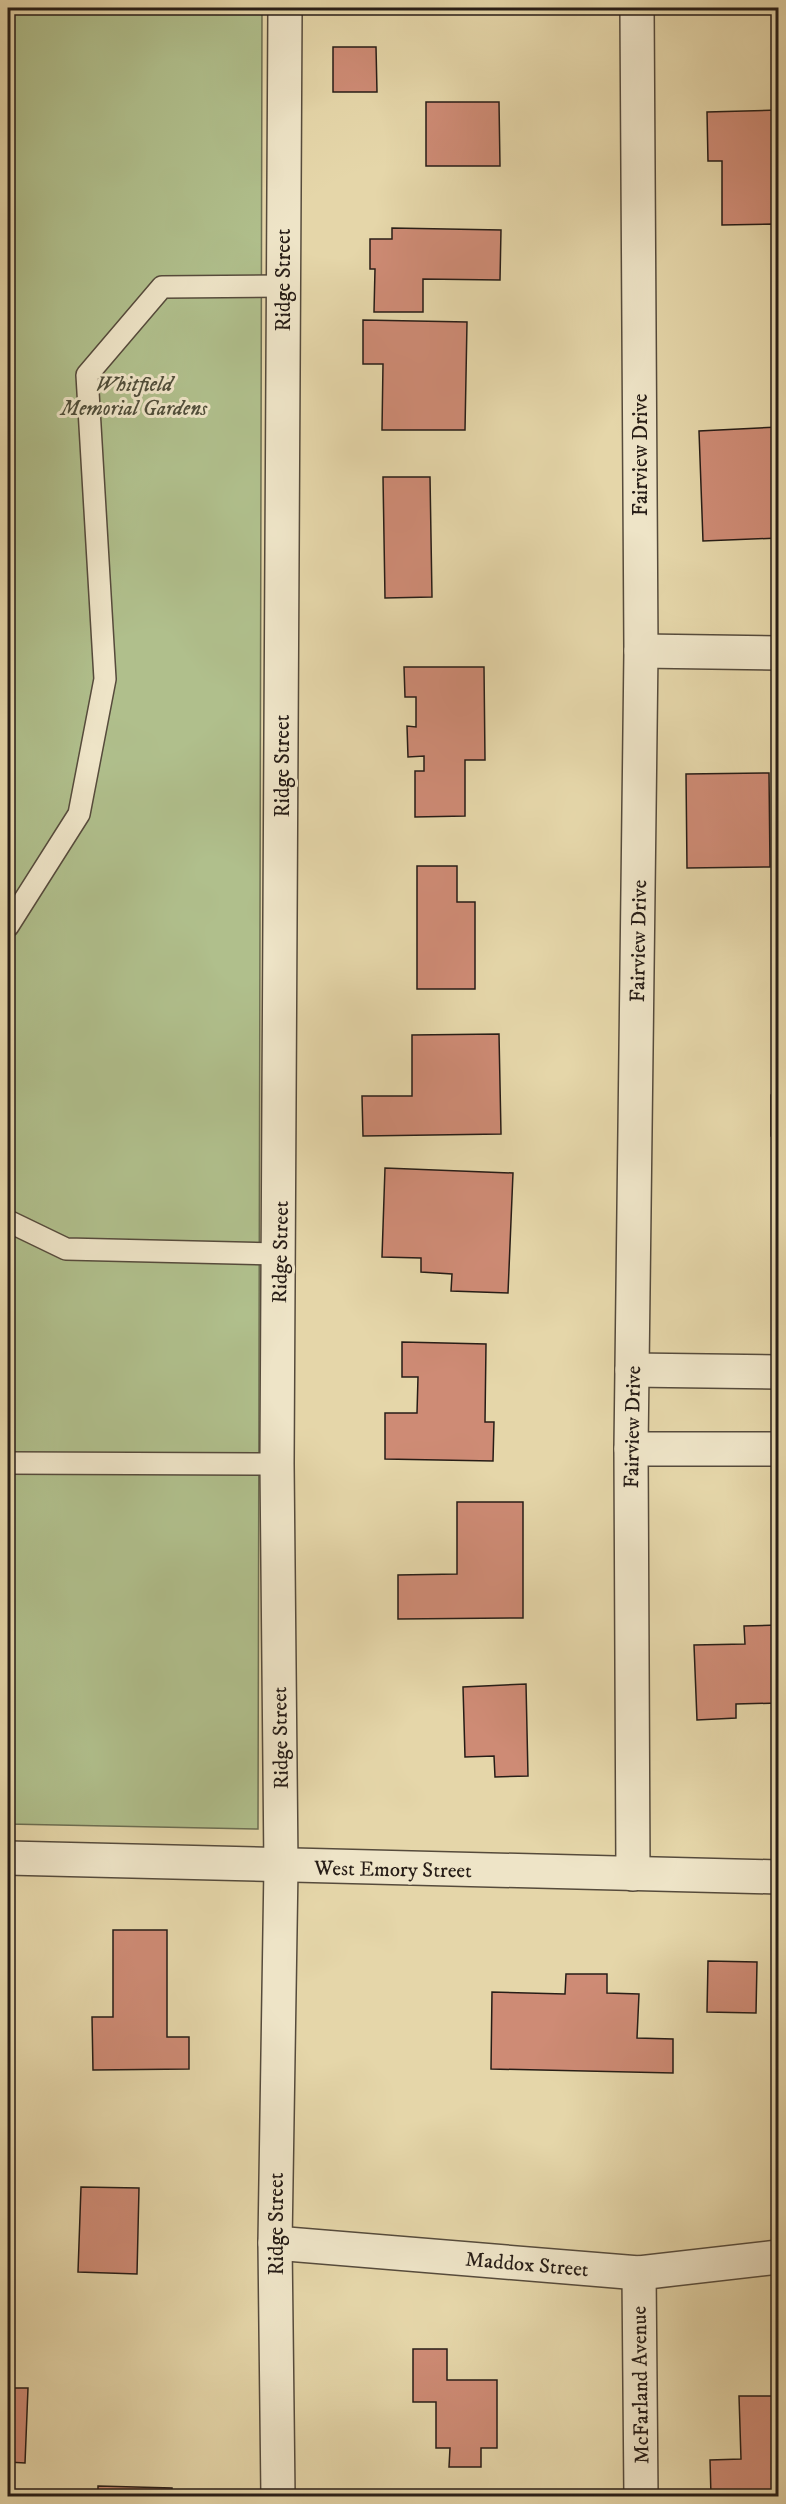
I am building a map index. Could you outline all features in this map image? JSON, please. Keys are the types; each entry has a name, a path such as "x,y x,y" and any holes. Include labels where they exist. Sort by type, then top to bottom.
{"street":[{"name":"Ridge Street","path":"278,2496 275,2243 281,1866 277,1464 280,1254 285,8"},
{"name":"Fairview Drive","path":"633,1874 631,1449 641,651 636,8"},
{"path":"641,651 778,653"},
{"path":"632,1370 778,1372"},
{"path":"631,1449 778,1449"},
{"name":"West Emory Street","path":"8,1858 778,1877"},
{"name":"Maddox Street","path":"275,2243 639,2273 778,2257"},
{"name":"McFarland Avenue","path":"639,2273 641,2496"}],"lane":[{"path":"8,926 79,814 105,679 87,375 162,287 283,286"},
{"path":"8,1221 66,1249 280,1254"},
{"path":"8,1463 277,1464"}],"green space":[{"name":"Whitfield Memorial Gardens","path":"8,8 262,8 258,1829 8,1824"}],"building":[{"path":"333,47 376,47 377,92 333,92"},
{"path":"426,102 499,102 500,166 426,166"},
{"path":"778,110 778,254 772,254 772,224 722,225 722,161 708,161 707,112"},
{"path":"392,228 501,230 500,280 423,279 423,312 374,312 375,269 370,269 370,239 392,239"},
{"path":"363,320 467,322 465,430 382,430 383,364 363,364"},
{"path":"778,427 778,538 703,541 699,431"},
{"path":"383,477 430,477 432,597 385,598"},
{"path":"404,667 484,667 485,760 465,760 465,816 415,817 415,771 424,771 424,756 408,757 407,726 416,727 416,697 405,697"},
{"path":"769,773 770,867 687,868 686,774"},
{"path":"417,866 457,866 457,902 475,902 475,989 417,989"},
{"path":"499,1034 501,1134 363,1136 362,1096 412,1096 412,1035"},
{"path":"771,1095 778,1095 778,1136 771,1136"},
{"path":"385,1168 513,1173 508,1293 451,1291 452,1274 421,1272 421,1258 382,1257"},
{"path":"402,1342 486,1344 485,1422 494,1422 493,1461 385,1459 385,1413 417,1413 418,1377 402,1377"},
{"path":"457,1502 523,1502 523,1618 398,1619 398,1575 457,1574"},
{"path":"778,1625 778,1703 736,1704 736,1718 697,1720 694,1645 745,1644 744,1626"},
{"path":"526,1684 528,1776 495,1777 494,1756 465,1757 463,1687"},
{"path":"113,1930 167,1930 167,2037 189,2037 189,2069 93,2070 92,2017 113,2017"},
{"path":"708,1961 757,1962 756,2013 707,2012"},
{"path":"566,1974 607,1974 607,1993 639,1994 637,2038 673,2039 673,2073 491,2069 492,1992 565,1994"},
{"path":"81,2187 139,2188 137,2274 78,2272"},
{"path":"413,2349 447,2349 447,2380 497,2380 497,2448 481,2448 481,2467 449,2467 450,2448 436,2448 436,2402 413,2402"},
{"path":"8,2388 28,2388 25,2463 8,2462"},
{"path":"739,2396 778,2396 778,2495 711,2496 710,2460 741,2459"},
{"path":"98,2486 172,2488 172,2496 98,2496"}]}
